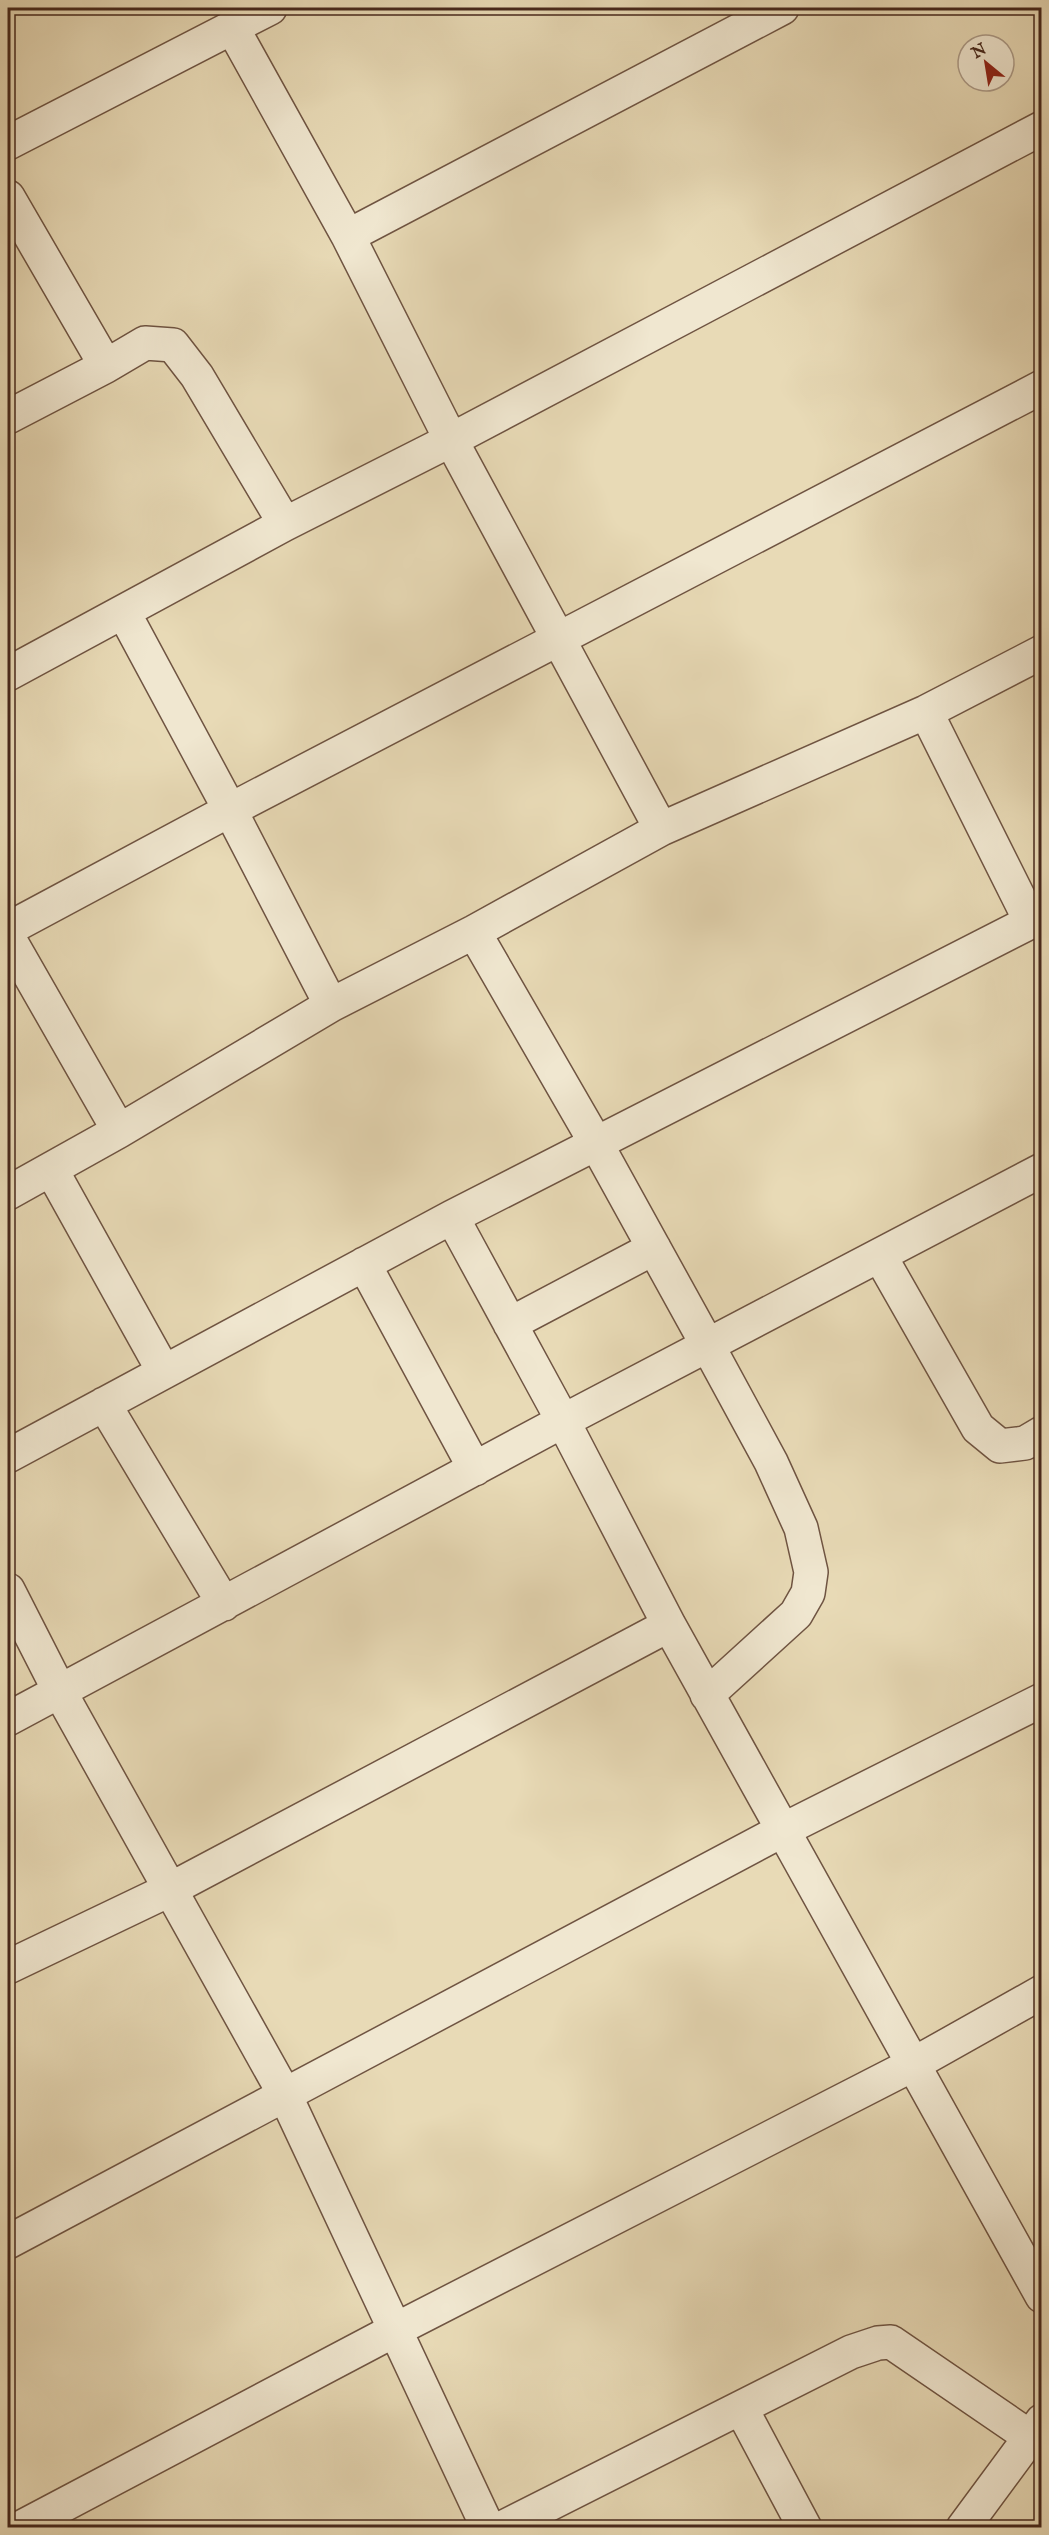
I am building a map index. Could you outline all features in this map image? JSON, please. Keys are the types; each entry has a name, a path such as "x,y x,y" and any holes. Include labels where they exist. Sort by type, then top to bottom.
{"street":[{"path":"8,143 270,8"},
{"path":"348,237 782,8"},
{"path":"232,27 348,237 451,440 661,829"},
{"path":"8,674 285,524 451,440 1041,128"},
{"path":"8,197 106,366"},
{"path":"8,417 146,343 173,345 197,376 285,524"},
{"path":"8,929 230,810 1041,387"},
{"path":"124,613 331,1005"},
{"path":"8,1193 119,1131 331,1005 474,932 661,829 926,712 1041,652"},
{"path":"8,1456 452,1217 1036,919 926,712"},
{"path":"474,932 597,1144 708,1346 776,1473 801,1528 811,1572 808,1593 796,1614 707,1695"},
{"path":"8,937 119,1131"},
{"path":"51,1169 164,1372"},
{"path":"8,1719 563,1421 1041,1170"},
{"path":"452,1217 563,1421 707,1695 1041,2296"},
{"path":"510,1324 654,1248"},
{"path":"880,1256 978,1428 1000,1446 1025,1443 1041,1433"},
{"path":"364,1264 475,1469"},
{"path":"104,1404 224,1604"},
{"path":"8,1590 60,1692 285,2095 488,2528"},
{"path":"8,1967 169,1890 669,1624"},
{"path":"8,2242 783,1830 1041,1700"},
{"path":"20,2528 395,2330 912,2065 1041,1992"},
{"path":"502,2528 851,2352 878,2343 891,2342 1036,2429 963,2528"},
{"path":"741,2408 805,2528"}]}
